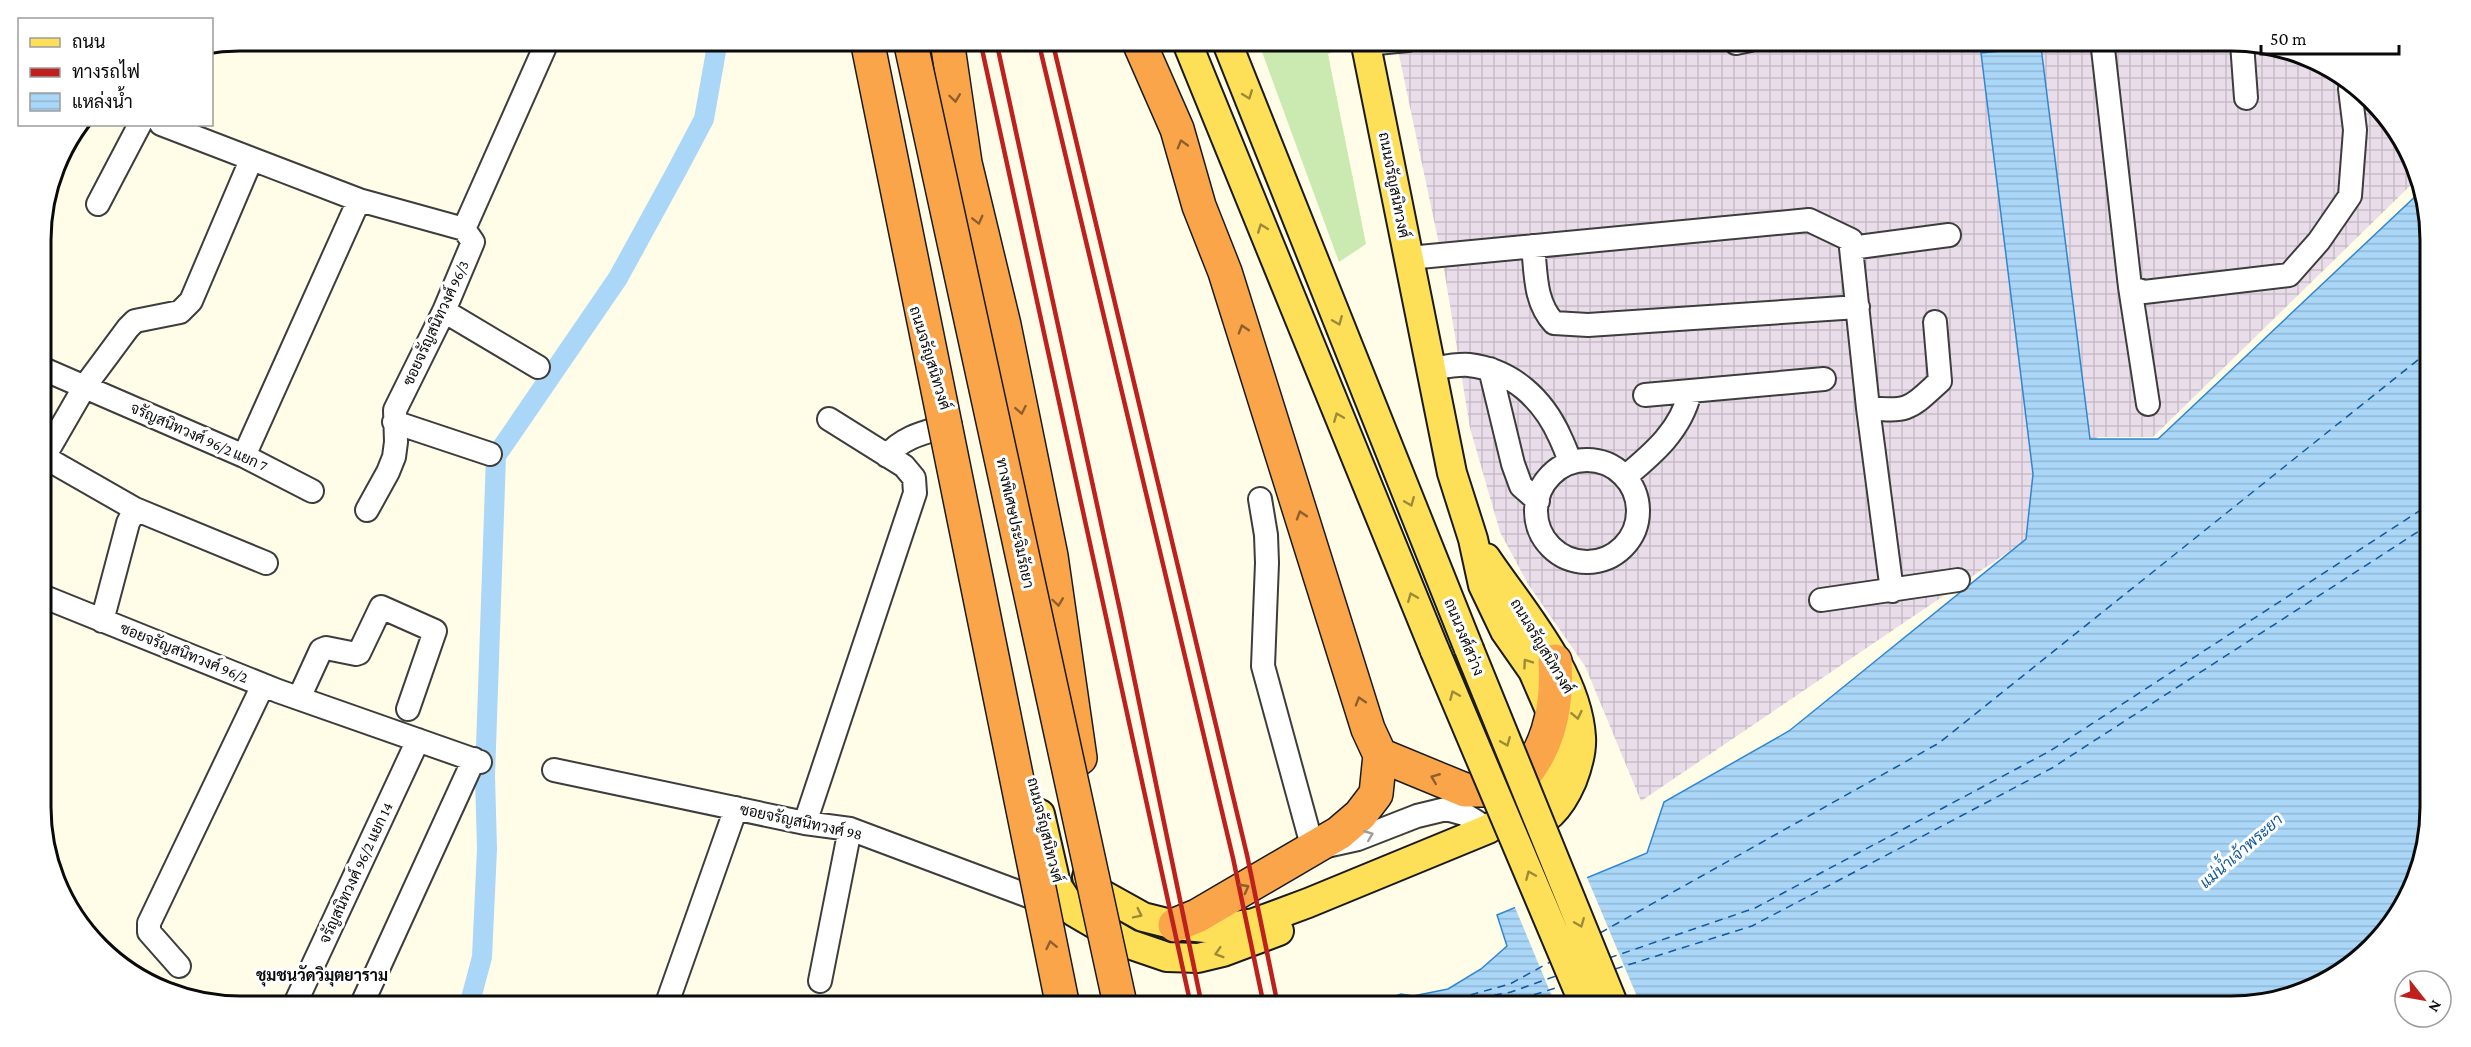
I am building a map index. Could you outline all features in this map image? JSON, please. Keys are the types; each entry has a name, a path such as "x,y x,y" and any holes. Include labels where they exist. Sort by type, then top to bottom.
{"highway":[{"path":"869,51 1061,996"},
{"name":"ทางพิเศษประจิมรัถยา","path":"912,51 1118,996"},
{"path":"949,51 965,164 1004,325 1051,556 1081,768 1082,831"},
{"path":"1143,51 1177,129 1200,206 1225,272 1368,729 1380,755 1376,794 1360,815 1339,833 1197,916 1175,925"},
{"path":"1380,755 1466,790 1511,790 1527,774 1536,759 1553,717 1557,692 1555,661"}],"main road":[{"name":"ถนนจรัญสนิทวงศ์","path":"861,51 915,313 950,425 987,599 1056,884 1074,912 1129,944 1167,957 1198,958 1223,952 1451,863 1530,829 1552,816 1568,791 1576,771 1582,739 1578,711 1570,689 1555,661 1473,539"},
{"name":"ถนนจรัญสนิทวงศ์","path":"919,51 973,298 990,430 1051,755 1069,830 1083,871 1098,892 1143,917 1175,925 1216,929 1254,923 1488,829 1525,806 1545,781 1555,759 1557,738 1553,717 1533,671 1505,631 1483,585 1473,539 1452,473 1367,51"},
{"name":"ถนนวงศ์สว่าง","path":"1191,51 1283,283 1581,996"},
{"name":"ถนนวงศ์สว่าง","path":"1230,51 1610,996"}],"street":[{"path":"166,126 359,200 464,229 543,51"},
{"path":"2103,51 2130,287 2148,404"},
{"path":"2243,52 2246,98"},
{"path":"2130,287 2144,292 2289,275 2319,241 2350,196 2355,130 2351,94"},
{"path":"98,204 139,126"},
{"path":"51,445 85,386 135,321 180,312 191,301 251,160"},
{"path":"244,456 359,200"},
{"path":"1408,258 1809,220 1851,240 1868,408 1892,591"},
{"name":"ซอยจรัญสนิทวงศ์ 96/3","path":"367,510 394,457 395,410 444,311 473,242 464,229"},
{"path":"1851,248 1949,235"},
{"path":"1533,246 1538,292 1545,313 1554,322 1588,325 1858,307"},
{"path":"444,311 538,367"},
{"path":"1868,408 1895,411 1911,407 1940,381 1935,322"},
{"path":"1431,369 1466,365 1490,369 1522,386 1552,418 1569,454 1570,463"},
{"path":"1490,369 1513,465 1521,486 1538,501"},
{"name":"จรัญสนิทวงศ์ 96/2 แยก 7","path":"51,372 244,456 312,490"},
{"path":"1645,395 1824,379"},
{"path":"1625,477 1653,454 1667,438 1682,416 1690,392"},
{"path":"805,823 915,493 914,478 904,466 829,419"},
{"path":"394,422 490,454"},
{"path":"887,456 893,448 912,436 950,425"},
{"path":"1584,460 1600,462 1613,467 1625,477 1638,503 1636,526 1625,545 1613,555 1601,560 1575,561 1553,549 1539,527 1538,501 1542,489 1549,478 1570,463 1584,460"},
{"path":"51,463 135,509 266,564"},
{"path":"1260,498 1267,563 1263,666 1313,849 1358,839 1417,816 1446,809 1464,814 1488,829"},
{"name":"ซอยจรัญสนิทวงศ์ 96/2","path":"135,509 128,523 102,621 263,685 477,760 366,996"},
{"path":"1821,600 1958,580"},
{"path":"51,600 102,621"},
{"path":"299,698 321,650 326,648 359,653 381,607 435,631 408,709"},
{"path":"179,966 149,932 149,923 263,685"},
{"name":"จรัญสนิทวงศ์ 96/2 แยก 14","path":"299,996 418,740"},
{"name":"ซอยจรัญสนิทวงศ์ 98","path":"554,770 805,823 850,829 1074,912"},
{"path":"670,996 736,808"},
{"path":"820,981 850,829"}],"shaded area":[{"path":"1398,51 2231,51 2256,53 2280,57 2326,76 2365,106 2395,146 2412,184 2153,437 2098,437 2033,476 2026,540 1641,801 1585,666 1528,584 1500,532 1470,428 1443,263"}],"green space":[{"path":"1262,51 1336,51 1328,54 1366,244 1339,262"}],"water":[{"name":"แม่น้ำเจ้าพระยา","path":"2042,51 2090,439 2158,439 2415,197 2420,240 2420,807 2418,832 2410,868 2395,902 2365,941 2326,971 2280,990 2243,996 1413,996 1448,989 1481,969 1507,946 1497,915 1647,853 1664,802 1789,731 2026,539 2033,474 1981,53"}],"pier":[{"path":"1586,875 1637,996 1552,996 1514,905"}],"waterway":[{"path":"472,996 482,957 487,849 485,776 496,456 618,278 676,172 704,119 716,51"}],"ferry route":[{"path":"1600,933 1939,743 2420,358"},
{"path":"1609,958 1755,908 2050,751 2420,510"},
{"path":"1615,969 1752,926 2052,768 2420,530"},
{"path":"1466,996 1510,984 1552,961"},
{"path":"1490,996 1511,992 1556,976"},
{"path":"1530,996 1562,986"}],"railway":[{"path":"982,51 1189,996"},
{"path":"998,51 1121,615 1200,996"},
{"path":"1041,51 1233,858 1262,996"},
{"path":"1055,51 1247,855 1276,996"}],"district":[{"name":"ชุมชนวัดวิมุตยาราม","path":"322,975"}]}
